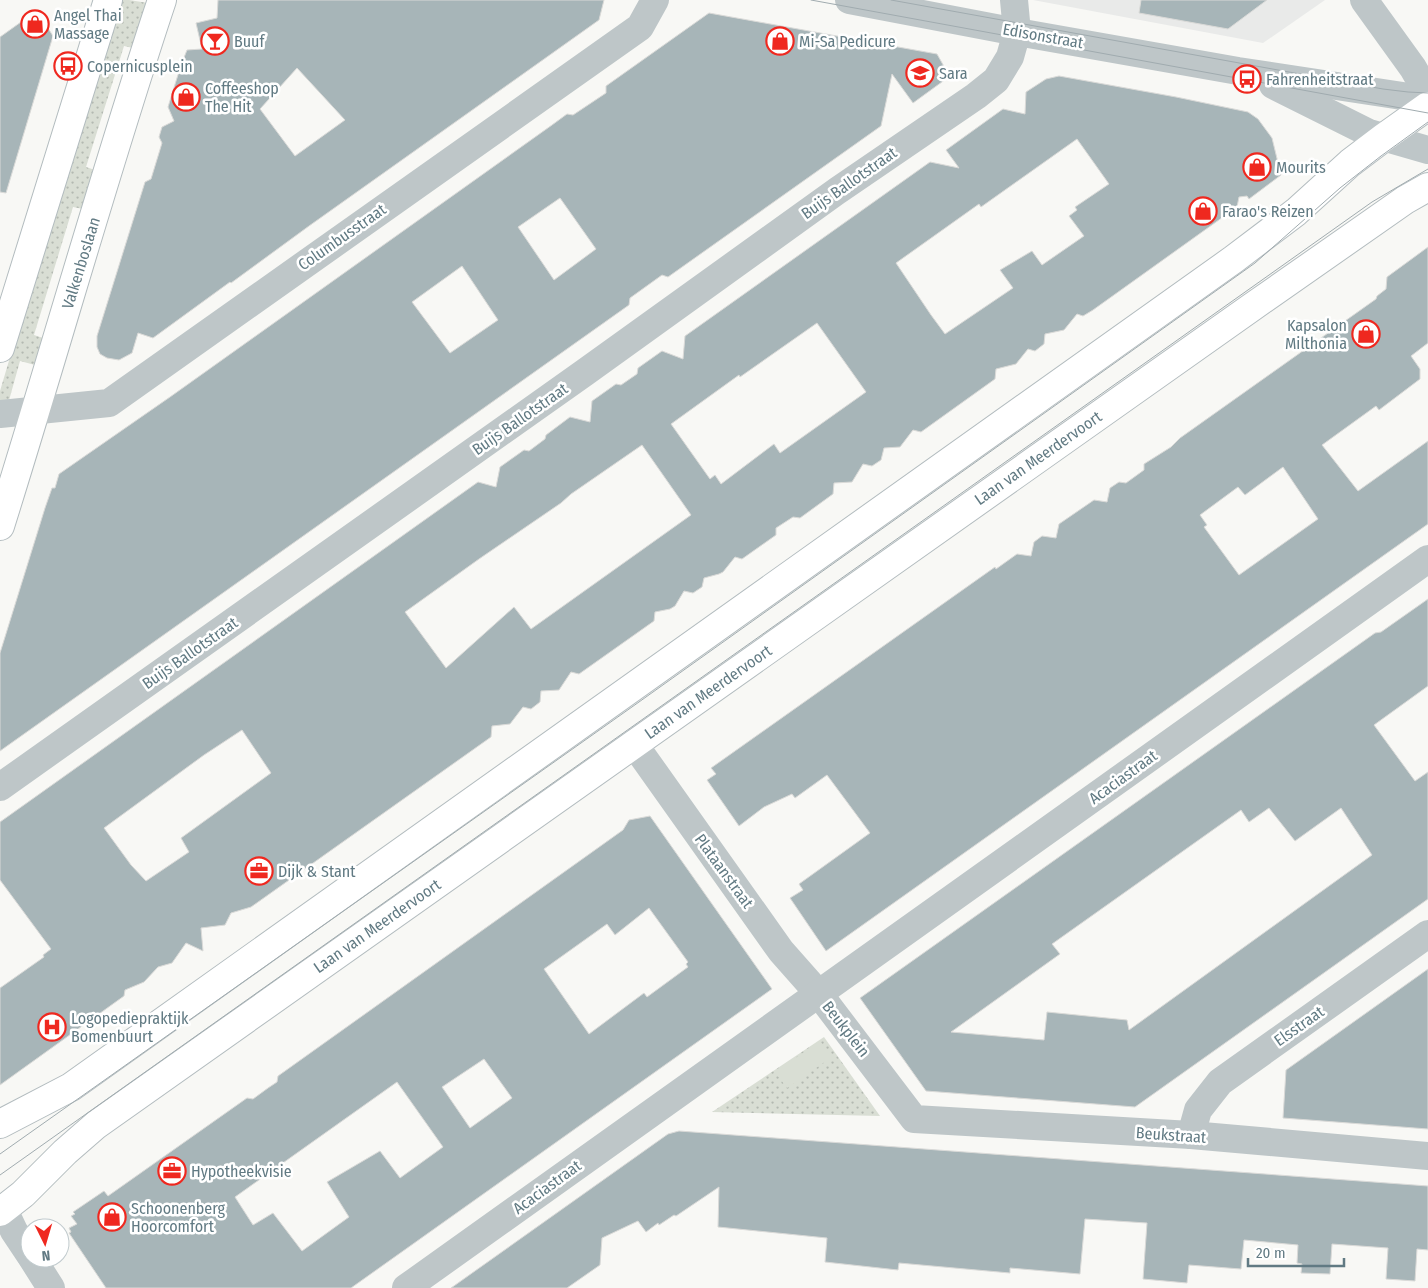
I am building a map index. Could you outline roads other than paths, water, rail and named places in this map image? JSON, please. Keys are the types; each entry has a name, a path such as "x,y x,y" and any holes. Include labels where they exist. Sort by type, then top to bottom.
{"street":[{"path":"0,348 108,0"},
{"name":"Valkenboslaan","path":"0,526 134,85 162,0"},
{"name":"Columbusstraat","path":"0,414 109,403 640,27 655,0"},
{"name":"Edisonstraat","path":"849,0 1238,71 1428,100"},
{"path":"1014,0 1018,32"},
{"path":"1364,0 1413,68 1428,94"},
{"name":"Buijs Ballotstraat","path":"0,787 560,390 829,196 976,96 996,80 1010,57 1018,32"},
{"name":"Edisonstraat","path":"1238,71 1272,84 1369,133 1428,150"},
{"path":"0,1124 71,1088 1234,259 1296,212 1350,163 1428,106"},
{"name":"Laan van Meerdervoort","path":"2,1211 23,1194 65,1152 96,1125 1252,307 1405,200 1428,187"},
{"name":"Acaciastraat","path":"819,994 1428,559"},
{"name":"Plataanstraat","path":"634,744 781,950 819,994"},
{"name":"Elsstraat","path":"1191,1135 1198,1110 1220,1082 1428,934"},
{"name":"Beukplein","path":"689,1086 819,994 914,1119"},
{"name":"Acaciastraat","path":"406,1288 689,1086"},
{"name":"Beukstraat","path":"914,1119 1191,1135 1428,1156"},
{"path":"2,1211 20,1240"},
{"path":"38,1268 51,1288"}],"tram line":[{"path":"811,0 1428,113"},
{"path":"891,0 1383,89 1428,93"},
{"path":"0,1154 1255,263 1340,188 1428,122"},
{"path":"0,1175 1372,202 1428,169"}],"place":[{"name":"Angel Thai Massage","path":"35,24"},
{"name":"Buuf","path":"215,41"},
{"name":"Mi-Sa Pedicure","path":"780,41"},
{"name":"Copernicusplein","path":"68,66"},
{"name":"Sara","path":"920,73"},
{"name":"Fahrenheitstraat","path":"1247,79"},
{"name":"Coffeeshop The Hit","path":"186,97"},
{"name":"Mourits","path":"1257,167"},
{"name":"Farao's Reizen","path":"1203,211"},
{"name":"Kapsalon Milthonia","path":"1366,334"},
{"name":"Dijk & Stant","path":"259,871"},
{"name":"Logopediepraktijk Bomenbuurt","path":"52,1027"},
{"name":"Hypotheekvisie","path":"172,1171"},
{"name":"Schoonenberg Hoorcomfort","path":"112,1217"}]}
